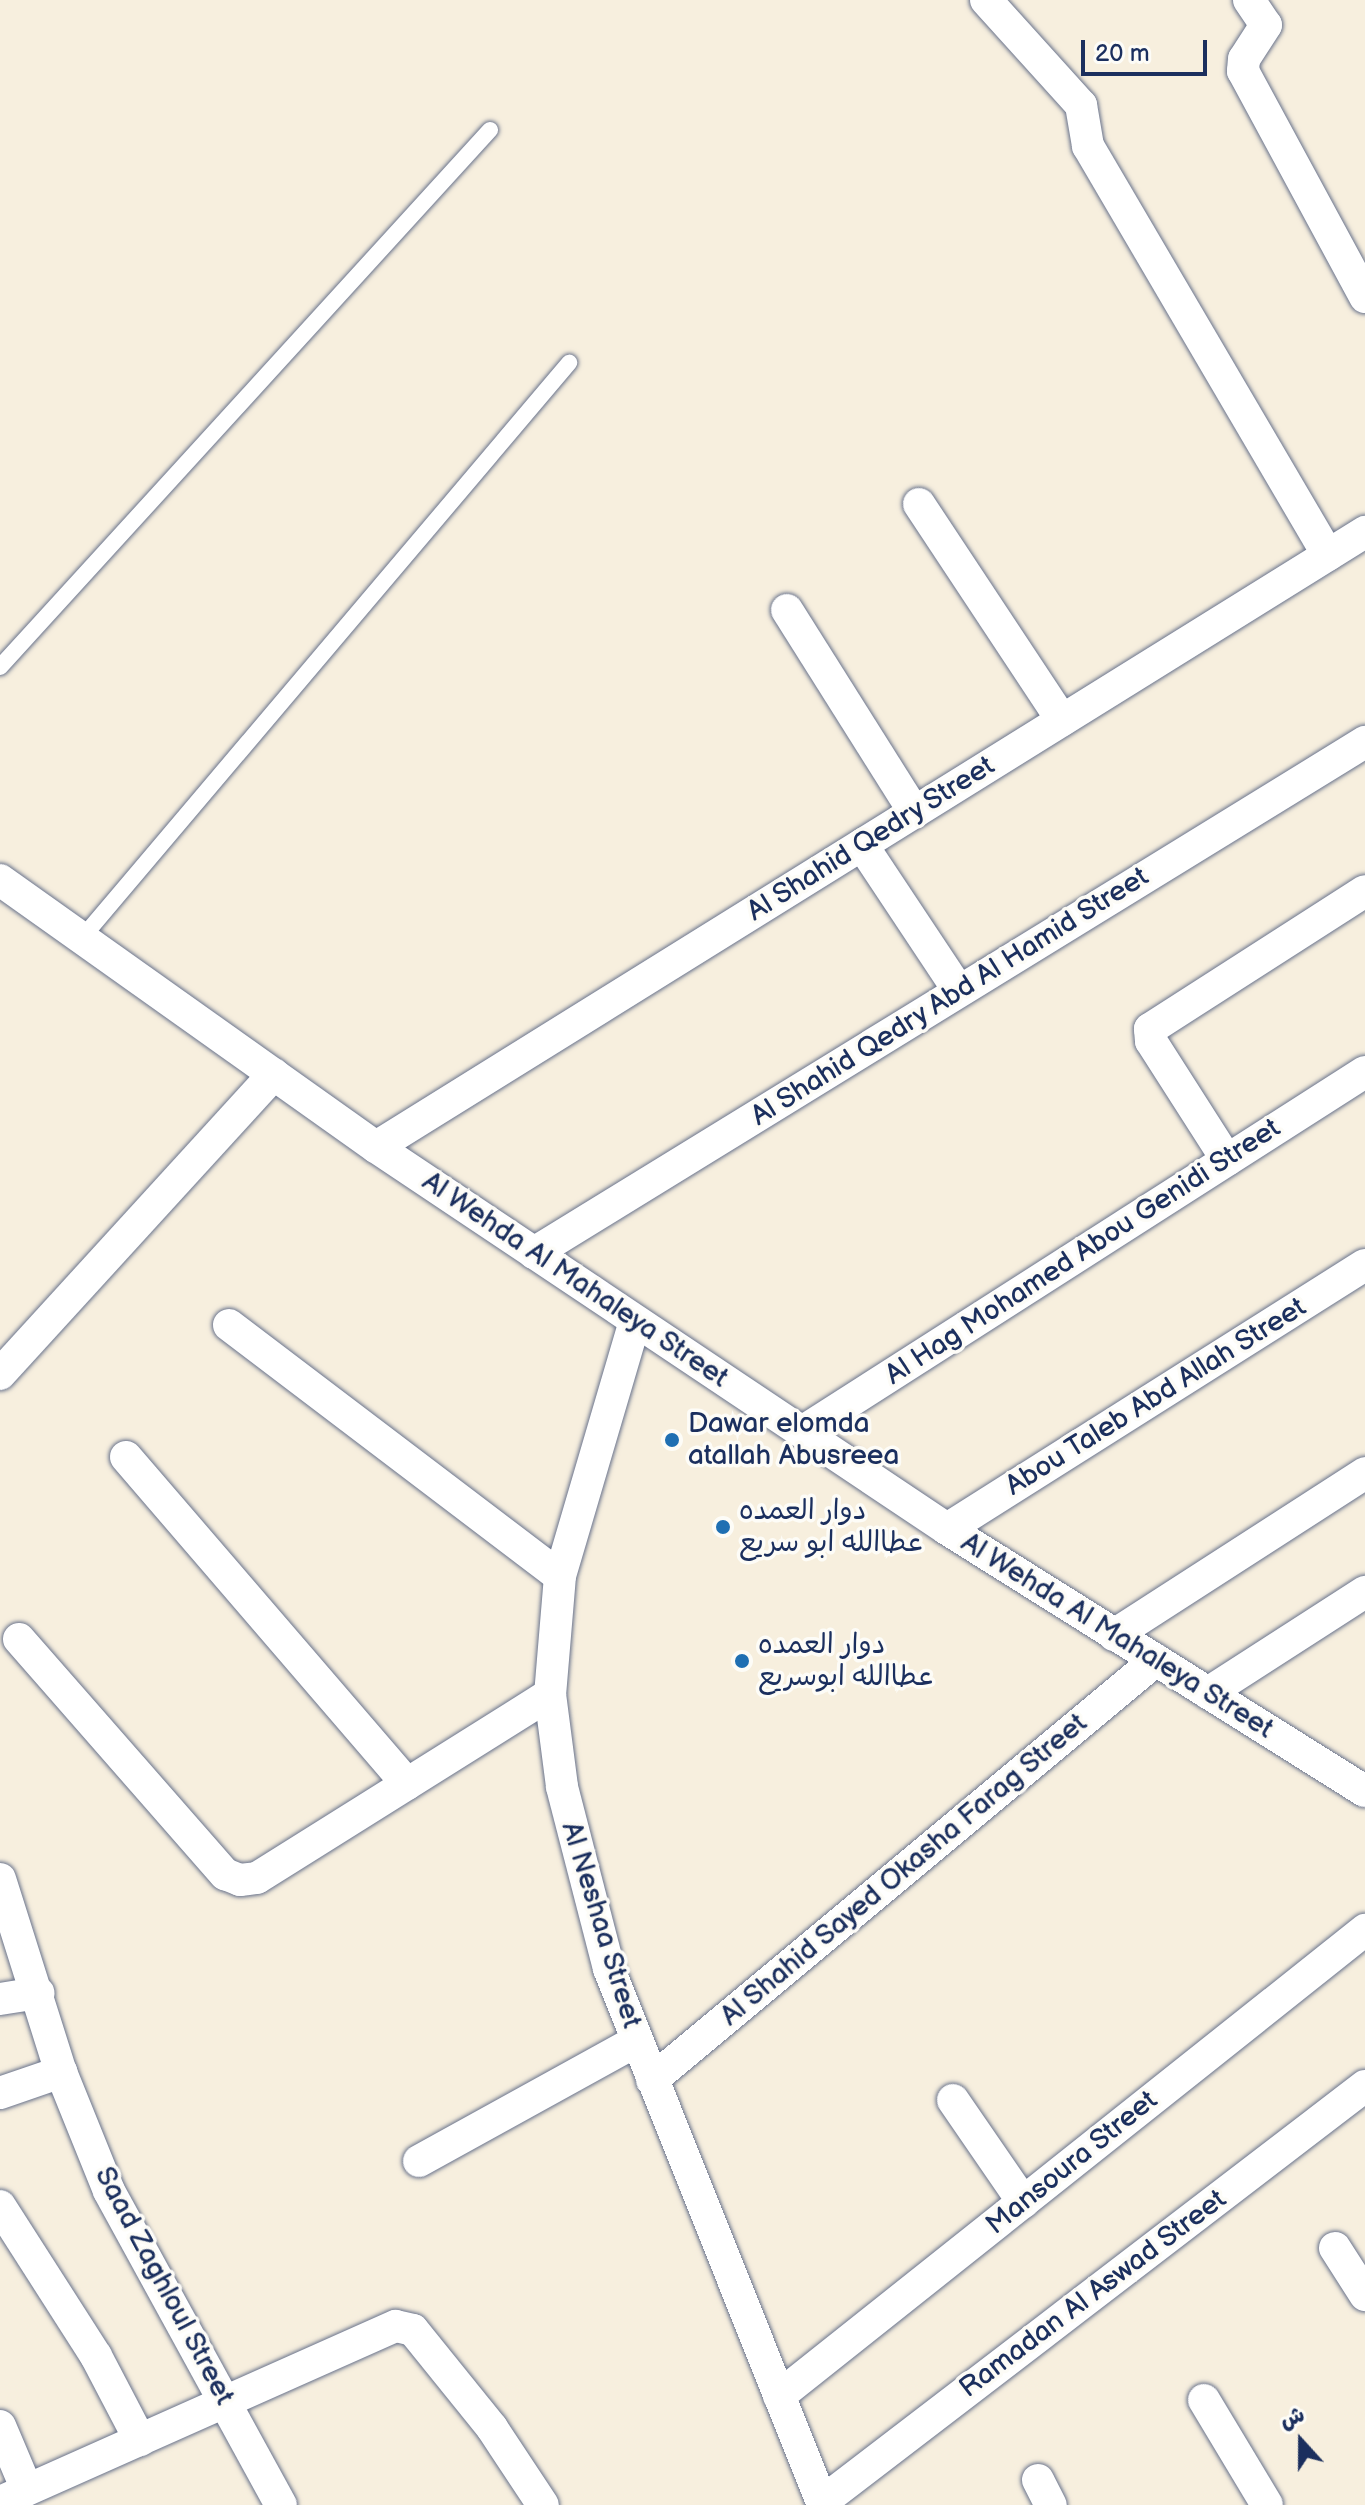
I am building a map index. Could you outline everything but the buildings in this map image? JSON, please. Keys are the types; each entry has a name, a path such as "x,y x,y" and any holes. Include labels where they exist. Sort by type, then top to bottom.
{"street":[{"path":"986,0 1081,105 1088,146 1328,555"},
{"path":"1249,0 1266,25 1244,59 1243,71 1365,297"},
{"path":"919,504 1062,720"},
{"name":"Al Shahid Qedry Street","path":"376,1147 1365,532"},
{"path":"787,610 914,812"},
{"name":"Al Shahid Qedry Abd Al Hamid Street","path":"534,1253 1365,742"},
{"path":"862,845 959,991"},
{"name":"Al Wehda Al Mahaleya Street","path":"0,880 376,1147 635,1321 947,1529 1365,1791"},
{"path":"1227,1160 1151,1041 1150,1029 1365,891"},
{"name":"Al Hag Mohamed Abou Genidi Street","path":"802,1432 1365,1072"},
{"path":"0,1374 274,1074"},
{"name":"Abou Taleb Abd Allah Street","path":"947,1529 1365,1265"},
{"name":"Al Neshaa Street","path":"635,1321 560,1576 550,1694 582,1879 636,2041 779,2396 814,2500"},
{"path":"229,1325 560,1576"},
{"path":"126,1457 407,1784"},
{"path":"1114,1635 1365,1473"},
{"path":"1208,1693 1365,1592"},
{"path":"19,1639 232,1878 257,1878 550,1694"},
{"name":"Al Shahid Sayed Okasha Farag Street","path":"652,2080 1156,1660"},
{"name":"Saad Zaghloul Street","path":"0,1879 39,1993 61,2072 109,2191 281,2505"},
{"name":"Mansoura Street","path":"779,2396 1365,1930"},
{"path":"0,1999 39,1993"},
{"path":"419,2161 636,2041"},
{"path":"0,2093 61,2072"},
{"name":"Ramadan Al Aswad Street","path":"814,2500 1365,2086"},
{"path":"953,2100 1023,2202"},
{"path":"0,2206 96,2356 140,2440"},
{"path":"1335,2248 1365,2295"},
{"path":"0,2426 14,2496 396,2326 413,2330 492,2428 543,2505"},
{"path":"1204,2400 1267,2505"}],"lane":[{"path":"0,667 490,130"},
{"path":"82,938 569,363"}],"place":[{"name":"Dawar elomda atallah Abusreea","path":"672,1440"},
{"name":"دوار العمده عطاالله ابو سريع","path":"723,1527"},
{"name":"دوار العمده عطاالله ابوسريع","path":"742,1661"}]}
